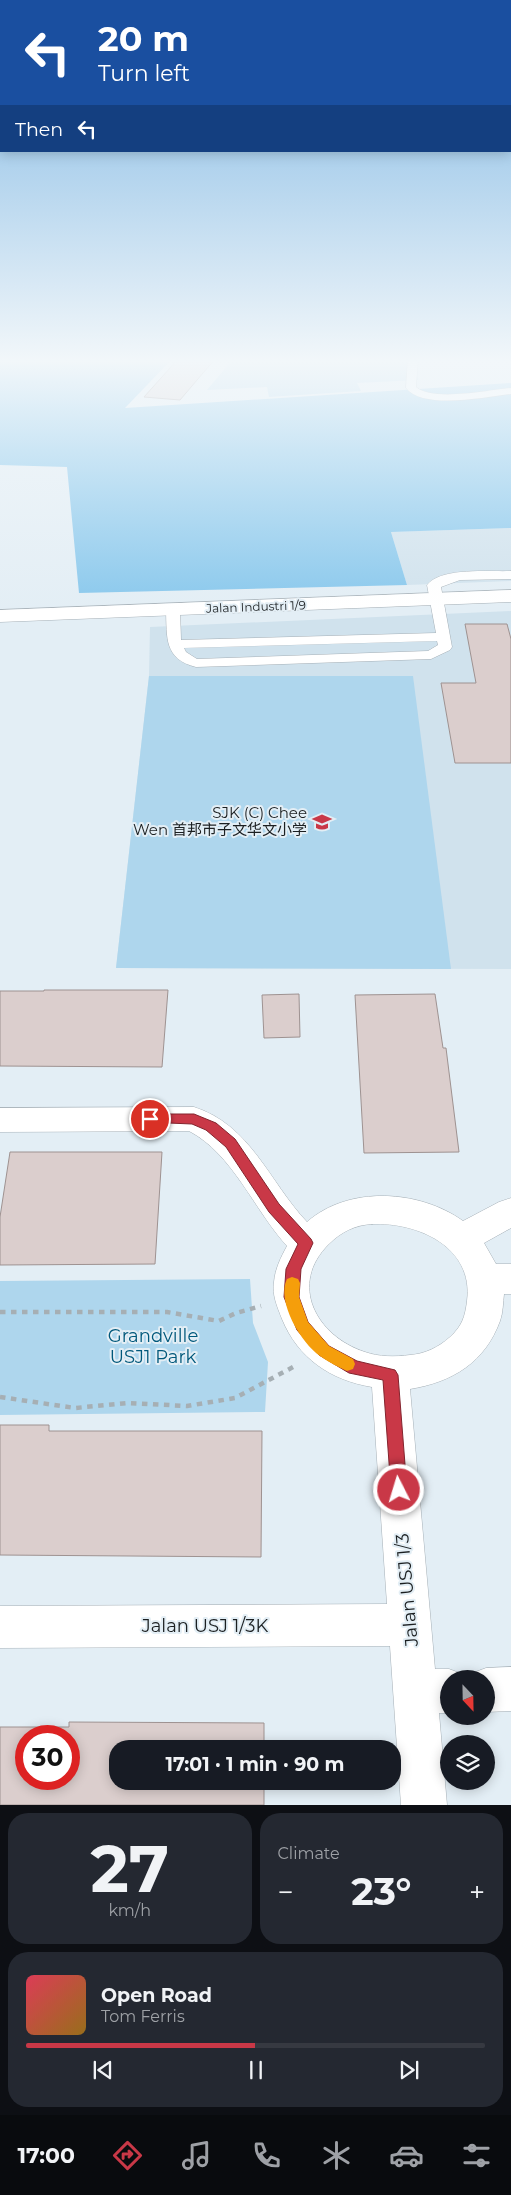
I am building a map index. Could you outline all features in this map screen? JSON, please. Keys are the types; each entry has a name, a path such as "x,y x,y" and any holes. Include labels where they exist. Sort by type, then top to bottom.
{"street":[{"name":"Jalan Industri 1/9","path":"0,616 511,596"},
{"path":"0,1120 194,1119 211,1127 231,1143 274,1208 306,1243"},
{"path":"398,1210 432,1220 461,1238 476,1258 498,1279 476,1335 454,1358 424,1371 390,1375 354,1368 324,1351 302,1326 292,1297 293,1269 306,1243 331,1222 362,1211 398,1210"},
{"path":"461,1238 511,1212"},
{"name":"Jalan USJ 1/3","path":"390,1375 410,1625 432,1691 424,1805"},
{"name":"Jalan USJ 1/3K","path":"0,1627 410,1625"},
{"path":"495,1690 511,1689"}],"lane":[{"path":"173,610 176,650 186,660 196,663 431,655 445,647 434,585 440,580 452,577 511,575"}],"path":[{"path":"0,1311 167,1312 219,1321 292,1297"},
{"path":"0,1397 74,1408 128,1403 187,1406 235,1398 324,1351"}],"shaded area":[{"path":"0,443 511,443 511,528 391,532 407,585 79,593 67,467 0,465"},
{"path":"511,528 511,581 407,585 391,532"},
{"name":"SJK (C) Chee Wen 首邦市子文华文小学","path":"511,611 511,969 116,968 149,676 150,627"}],"green space":[{"name":"SJK (C) Chee Wen 首邦市子文华文小学","path":"149,676 413,676 451,969 116,968"},
{"name":"Grandville USJ1 Park","path":"250,1279 253,1323 268,1362 265,1412 0,1415 0,1281"}],"building":[{"path":"465,624 507,624 511,639 511,763 455,763 441,683 476,683"},
{"path":"168,990 162,1067 0,1066 0,991"},
{"path":"299,994 300,1037 264,1038 262,995"},
{"path":"435,994 443,1048 446,1048 459,1152 364,1153 355,995"},
{"path":"10,1152 162,1152 155,1264 0,1265 0,1217"},
{"path":"0,1425 49,1425 49,1431 262,1431 261,1557 0,1555"},
{"path":"69,1722 264,1723 264,1740 109,1740 109,1790 264,1790 264,1805 0,1805 0,1727 15,1727 15,1790 80,1790 80,1725 69,1725"}],"slow traffic":[{"path":"292,1283 292,1297 302,1326 324,1351 347,1364"}],"place":[{"name":"SJK (C) Chee Wen 首邦市子文华文小学","path":"322,822"}],"route":[{"path":"150,1119 194,1119 211,1127 231,1143 274,1208 306,1243 293,1269 292,1297 302,1326 324,1351 354,1368 390,1375 399,1490"}]}
